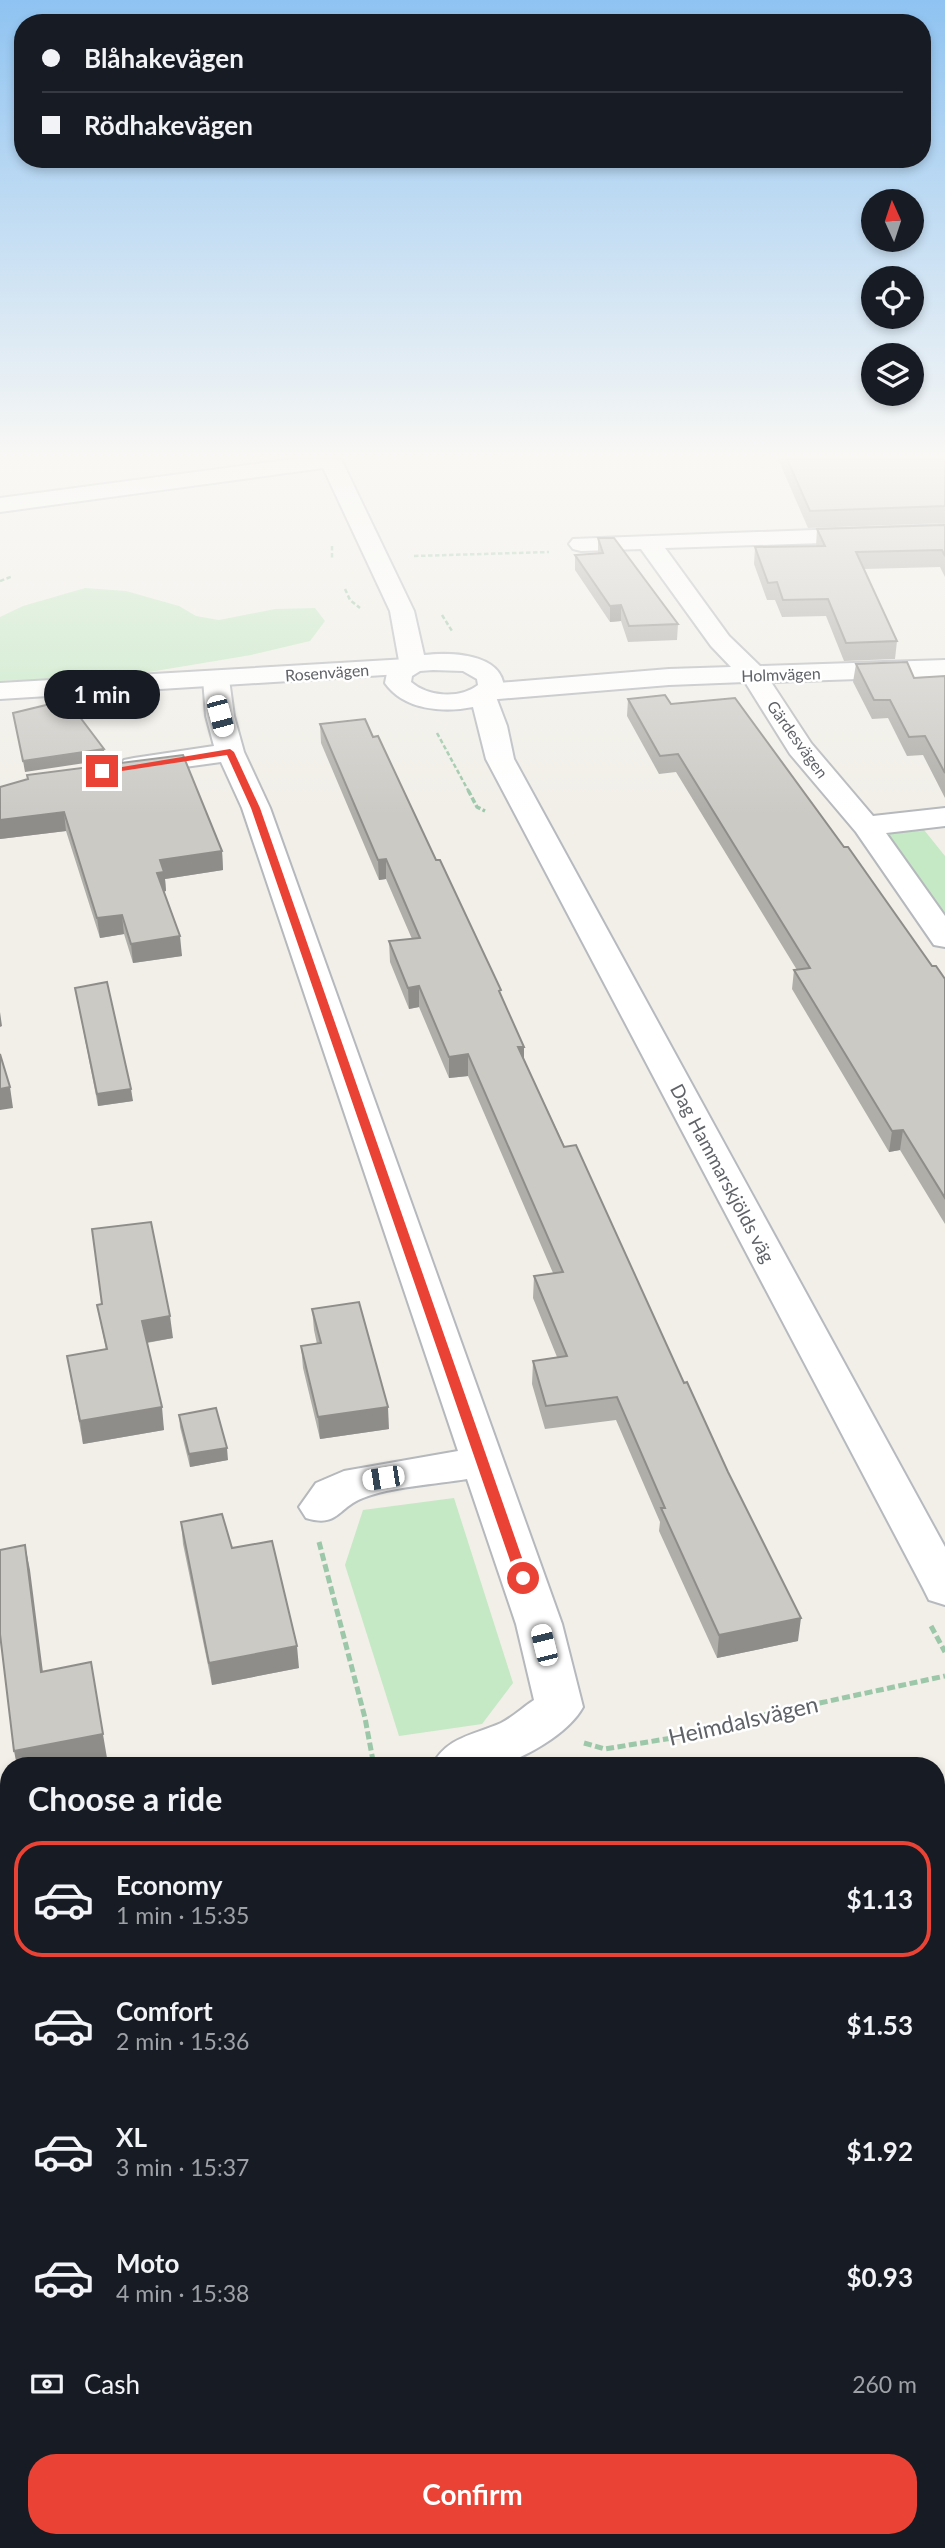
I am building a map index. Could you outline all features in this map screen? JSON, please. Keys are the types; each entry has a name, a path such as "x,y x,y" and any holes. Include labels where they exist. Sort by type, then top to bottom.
{"street":[{"path":"387,578 402,611 412,680"},
{"name":"Gärdesvägen","path":"673,578 720,641 754,675 800,748 866,827 945,938"},
{"path":"402,611 454,662 482,669 486,688 454,701 412,680"},
{"path":"412,680 454,662"},
{"name":"Holmvägen","path":"486,688 945,667"},
{"path":"232,678 220,716 230,752 256,808 539,1624 559,1707 521,1735 467,1757"},
{"name":"Rosenvägen","path":"0,691 232,678 412,680"},
{"name":"Dag Hammarskjölds väg","path":"412,680 500,759"},
{"name":"Dag Hammarskjölds väg","path":"486,688 500,759 945,1588"},
{"path":"102,771 230,752"},
{"path":"866,827 945,817"},
{"path":"321,1507 331,1494 359,1482 482,1462"}],"path":[{"path":"321,1507 316,1529 365,1718 372,1757"},
{"name":"Heimdalsvägen","path":"559,1707 586,1746 605,1749 678,1737 750,1717 945,1675"}],"green space":[{"path":"85,588 126,591 179,606 196,616 219,620 275,609 315,608 325,621 310,641 251,655 125,676 0,681 0,617 23,606"},
{"path":"916,820 945,856 945,917 866,827"},
{"path":"454,1498 513,1683 482,1724 399,1736 345,1565 363,1510"}],"building":[{"path":"591,578 644,578 678,624 629,626 621,605 610,606"},
{"path":"766,578 868,578 897,641 846,643 828,599 783,600 777,582 768,583"},
{"path":"907,662 914,678 945,676 945,773 925,736 909,737 890,700 874,700 856,664"},
{"path":"665,695 671,704 735,698 844,847 848,847 932,966 936,966 945,979 945,1198 903,1130 892,1131 794,970 810,968 678,754 660,756 628,699"},
{"path":"67,700 104,749 23,761 13,713"},
{"path":"365,719 373,737 378,736 501,990 499,991 524,1047 518,1047 564,1147 576,1145 684,1383 687,1382 728,1472 801,1618 719,1635 661,1508 665,1508 617,1397 546,1406 533,1361 567,1356 534,1276 563,1272 468,1054 449,1057 419,986 408,988 389,941 420,938 386,859 378,860 320,724"},
{"path":"183,755 222,851 160,860 164,872 157,873 180,936 131,944 122,915 97,918 64,812 0,820 0,787 28,779 27,775"},
{"path":"107,982 131,1089 97,1094 75,988"},
{"path":"0,1054 10,1087 0,1089"},
{"path":"151,1222 170,1316 142,1321 162,1407 80,1421 67,1356 107,1349 97,1305 102,1304 92,1229"},
{"path":"359,1302 388,1407 318,1417 301,1346 321,1343 312,1309"},
{"path":"216,1408 227,1448 189,1454 179,1415"},
{"path":"222,1514 232,1548 272,1541 297,1646 209,1663 181,1522"},
{"path":"25,1545 41,1672 91,1662 103,1734 14,1751 0,1634 0,1550"}],"route":[{"path":"102,771 230,752 256,808 523,1578"}]}
